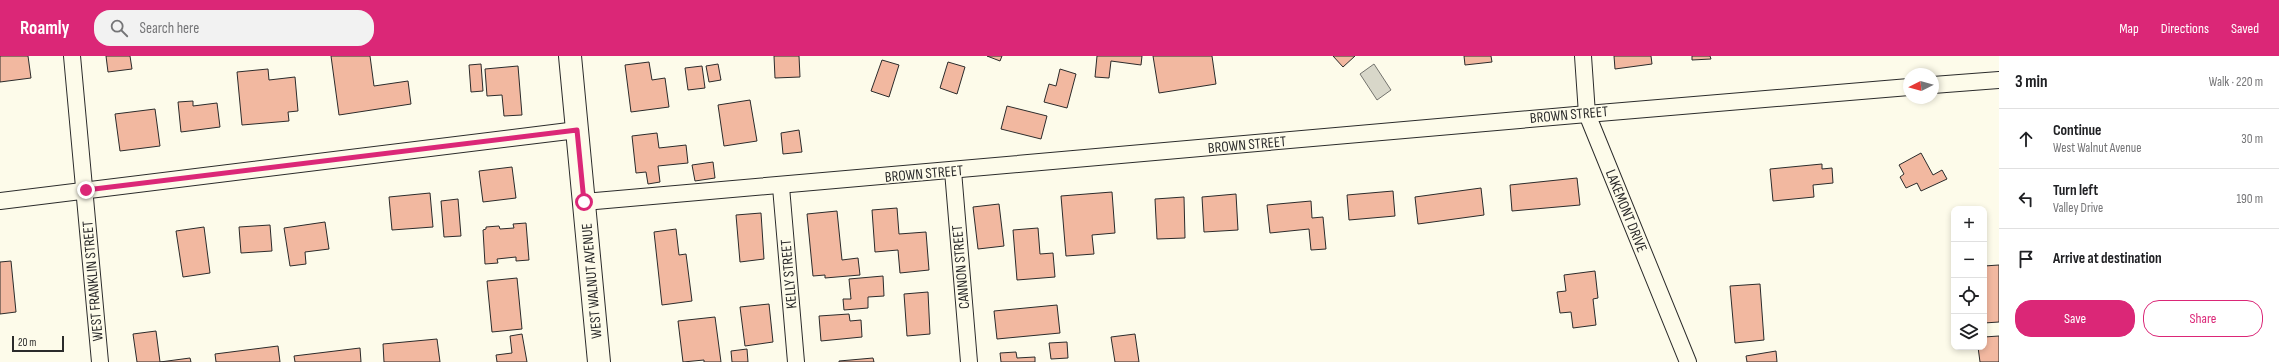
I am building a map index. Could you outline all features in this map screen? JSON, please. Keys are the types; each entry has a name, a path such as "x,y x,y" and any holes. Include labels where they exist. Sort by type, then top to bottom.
{"main road":[{"name":"WEST WALNUT AVENUE","path":"570,56 599,362"}],"street":[{"name":"WEST FRANKLIN STREET","path":"72,56 86,190 100,362"},
{"name":"LAKEMONT DRIVE","path":"1583,56 1587,114 1688,362"},
{"path":"1939,85 1999,80"},
{"name":"BROWN STREET","path":"584,202 781,187 1587,114 1903,88"},
{"path":"0,201 577,130"},
{"name":"CANNON STREET","path":"953,171 969,362"},
{"name":"KELLY STREET","path":"781,187 796,362"}],"shaded area":[{"path":"1374,64 1391,90 1377,100 1360,74"}],"building":[{"path":"0,56 28,56 31,78 0,82"},
{"path":"106,56 130,56 132,69 108,72"},
{"path":"331,56 370,56 374,86 408,81 411,104 339,115"},
{"path":"774,56 799,56 800,77 775,78"},
{"path":"987,56 1002,56 1000,61"},
{"path":"1097,56 1142,56 1141,65 1111,61 1109,78 1095,77"},
{"path":"1153,56 1212,56 1216,84 1159,93"},
{"path":"1333,56 1355,56 1343,67"},
{"path":"1464,56 1491,56 1492,62 1465,65"},
{"path":"1614,56 1651,56 1652,64 1615,69"},
{"path":"1692,56 1710,56 1711,59 1692,60"},
{"path":"882,60 899,65 889,97 871,91"},
{"path":"649,62 652,80 665,78 669,107 631,112 625,65"},
{"path":"948,62 965,67 957,94 940,88"},
{"path":"481,64 483,91 471,92 469,65"},
{"path":"718,64 721,80 709,82 706,66"},
{"path":"518,66 522,115 504,116 502,95 487,96 485,69"},
{"path":"702,66 705,88 688,90 685,68"},
{"path":"268,69 269,80 295,77 298,111 288,112 289,121 242,125 237,72"},
{"path":"1060,69 1076,74 1067,108 1044,102 1049,84 1056,86"},
{"path":"750,100 757,141 724,146 718,105"},
{"path":"193,101 193,106 217,103 220,127 181,132 178,102"},
{"path":"1007,106 1047,116 1041,139 1001,129"},
{"path":"155,109 160,146 120,151 115,114"},
{"path":"799,130 802,152 783,154 781,133"},
{"path":"657,133 659,148 686,145 688,163 658,166 660,182 648,184 646,172 636,173 632,136"},
{"path":"1921,153 1933,175 1942,170 1947,179 1921,191 1917,183 1906,188 1900,177 1904,174 1899,165"},
{"path":"713,162 715,178 695,181 692,165"},
{"path":"1822,164 1822,169 1832,168 1833,183 1813,185 1814,197 1773,201 1770,169"},
{"path":"512,167 516,198 483,202 479,171"},
{"path":"1577,178 1580,205 1512,211 1510,185"},
{"path":"1481,188 1484,215 1418,224 1415,197"},
{"path":"1393,191 1395,216 1349,220 1347,195"},
{"path":"1112,192 1115,233 1092,235 1094,254 1066,256 1061,196"},
{"path":"430,193 433,227 392,230 389,197"},
{"path":"1236,194 1238,230 1204,232 1202,197"},
{"path":"1184,197 1185,238 1157,239 1155,199"},
{"path":"458,199 461,236 444,237 441,201"},
{"path":"1311,201 1312,218 1323,217 1326,249 1311,250 1309,229 1270,233 1267,205"},
{"path":"999,204 1004,246 978,249 973,207"},
{"path":"897,208 899,234 926,232 929,270 900,273 898,250 875,252 872,210"},
{"path":"837,211 842,260 858,258 860,275 825,278 825,275 813,276 807,214"},
{"path":"761,213 764,259 740,262 736,215"},
{"path":"325,222 329,249 305,252 306,264 290,266 284,228"},
{"path":"526,223 529,260 516,261 516,257 497,259 498,263 485,264 483,230 486,229 486,227 499,226 500,229 514,228 513,224"},
{"path":"270,225 272,251 241,253 239,227"},
{"path":"204,227 210,273 183,277 176,231"},
{"path":"1038,228 1040,254 1053,253 1055,277 1017,280 1013,230"},
{"path":"676,229 679,255 686,254 692,301 662,305 654,232"},
{"path":"11,261 16,312 0,314 0,262"},
{"path":"1999,265 1999,322 1987,323 1987,266"},
{"path":"1595,271 1598,298 1593,299 1596,325 1573,328 1571,312 1560,313 1557,292 1566,291 1564,275"},
{"path":"883,276 884,296 868,297 868,308 844,310 843,299 851,299 849,279"},
{"path":"517,278 522,329 492,332 487,281"},
{"path":"1760,284 1764,340 1735,343 1730,286"},
{"path":"928,292 930,334 907,336 904,294"},
{"path":"769,304 773,342 745,346 740,307"},
{"path":"1057,305 1060,333 997,339 994,311"},
{"path":"849,314 850,321 861,320 862,337 821,341 819,316"},
{"path":"715,317 721,362 704,362 704,360 683,362 678,321"},
{"path":"156,331 160,362 137,362 133,334"},
{"path":"522,334 527,362 497,362 496,355 512,353 510,336"},
{"path":"1135,334 1139,362 1115,362 1111,337"},
{"path":"1999,336 1999,362 1980,362 1978,350 1987,350 1987,337"},
{"path":"437,339 440,362 384,362 383,344"},
{"path":"1067,342 1068,358 1051,359 1049,343"},
{"path":"278,346 280,362 216,362 215,354"},
{"path":"360,348 361,362 295,362 294,356"},
{"path":"747,349 748,362 732,362 731,351"},
{"path":"1776,351 1777,362 1747,362 1746,356"},
{"path":"1016,352 1017,358 1035,357 1035,362 1001,362 1000,353"},
{"path":"190,358 191,362 160,362"},
{"path":"873,358 874,362 839,362 839,361"}],"route":[{"path":"86,190 577,130 584,202"}]}
